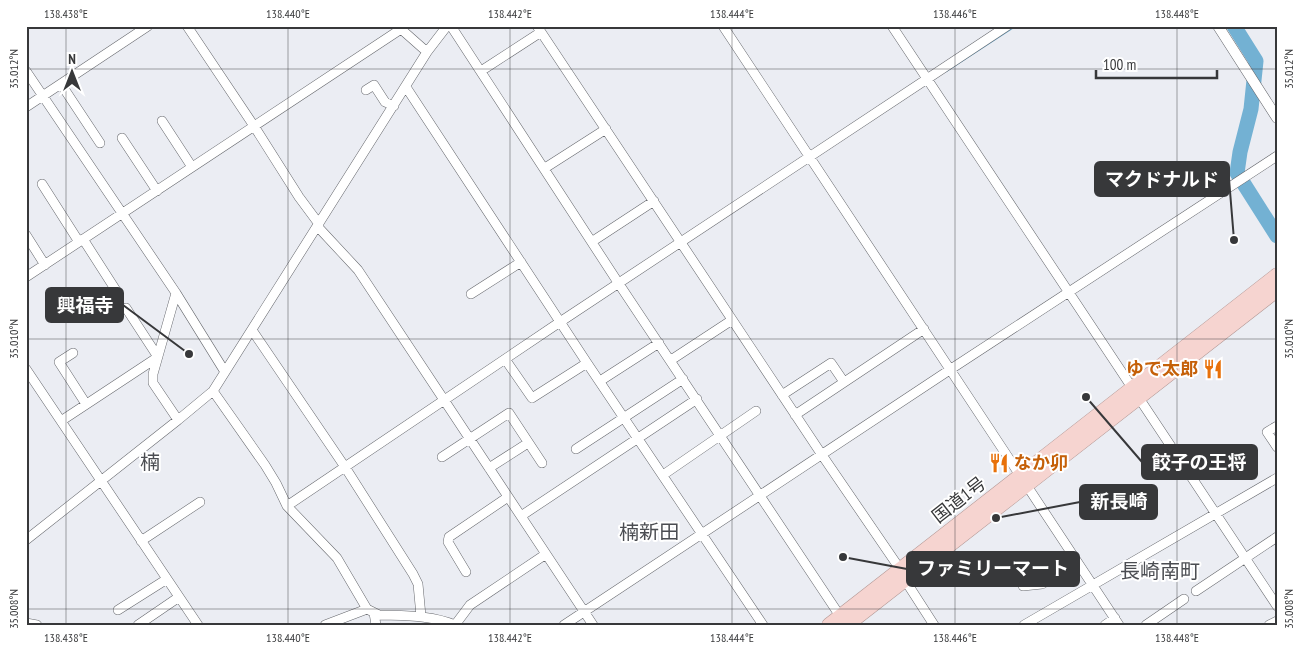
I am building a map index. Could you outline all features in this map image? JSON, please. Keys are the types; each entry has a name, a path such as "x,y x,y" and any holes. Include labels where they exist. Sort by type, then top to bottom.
{"highway":[{"name":"国道1号","path":"1135,393 1277,275"},
{"name":"国道1号","path":"841,623 1135,393 1277,290"}],"street":[{"path":"26,107 148,26"},
{"path":"187,26 318,225 358,270 593,625"},
{"path":"26,540 213,391 427,52 447,26"},
{"path":"451,26 593,241 619,284 721,435 841,623"},
{"path":"723,26 1117,621 1105,625"},
{"path":"892,26 1277,606"},
{"path":"287,506 560,322 1007,26"},
{"path":"1218,26 1277,118"},
{"path":"26,277 401,29 427,52"},
{"path":"481,72 539,29 934,625"},
{"path":"26,71 176,293 225,372"},
{"path":"61,84 100,142"},
{"path":"366,90 374,85 385,102 394,106"},
{"path":"406,87 587,363 763,625"},
{"path":"162,120 192,167"},
{"path":"545,168 606,129"},
{"path":"122,138 157,191"},
{"path":"564,625 1277,156"},
{"path":"42,184 117,292"},
{"path":"593,241 654,201"},
{"path":"26,235 45,265"},
{"path":"471,294 521,262"},
{"path":"176,293 153,374 153,383 178,420"},
{"path":"126,308 158,357"},
{"path":"671,360 732,320"},
{"path":"795,415 924,329"},
{"path":"252,330 345,467 418,584 421,616"},
{"path":"600,382 658,343"},
{"path":"73,353 59,362 86,404"},
{"path":"61,421 158,357"},
{"path":"505,359 532,398 587,363"},
{"path":"782,395 831,363 844,382"},
{"path":"26,369 198,625"},
{"path":"576,449 683,379"},
{"path":"213,391 276,483 287,506 337,558 370,611 376,625"},
{"path":"521,516 697,399"},
{"path":"662,475 756,411"},
{"path":"442,457 509,413 542,463"},
{"path":"1277,426 1267,432 1277,447"},
{"path":"489,468 528,443"},
{"path":"1024,625 1277,478"},
{"path":"466,572 448,542 449,536 508,497"},
{"path":"141,541 200,502"},
{"path":"1196,591 1277,537"},
{"path":"325,625 370,611 379,615 421,616 443,620 455,625 470,605 546,554"},
{"path":"1023,586 1042,584 1078,563"},
{"path":"118,610 167,579"},
{"path":"138,625 179,597"},
{"path":"1146,625 1184,599"},
{"path":"1268,625 1277,621"},
{"path":"26,623 37,625"}],"waterway":[{"path":"946,71 1015,26"},
{"path":"1234,26 1256,61 1251,109 1240,152 1237,173 1277,236"}],"place":[{"name":"マクドナルド","path":"1234,240"},
{"name":"興福寺","path":"189,354"},
{"name":"ゆで太郎","path":"1213,369"},
{"name":"餃子の王将","path":"1086,397"},
{"name":"なか卯","path":"999,463"},
{"name":"新長崎","path":"996,518"},
{"name":"ファミリーマート","path":"843,557"}],"district":[{"name":"楠","path":"150,462"},
{"name":"楠新田","path":"649,532"},
{"name":"長崎南町","path":"1160,571"}]}
